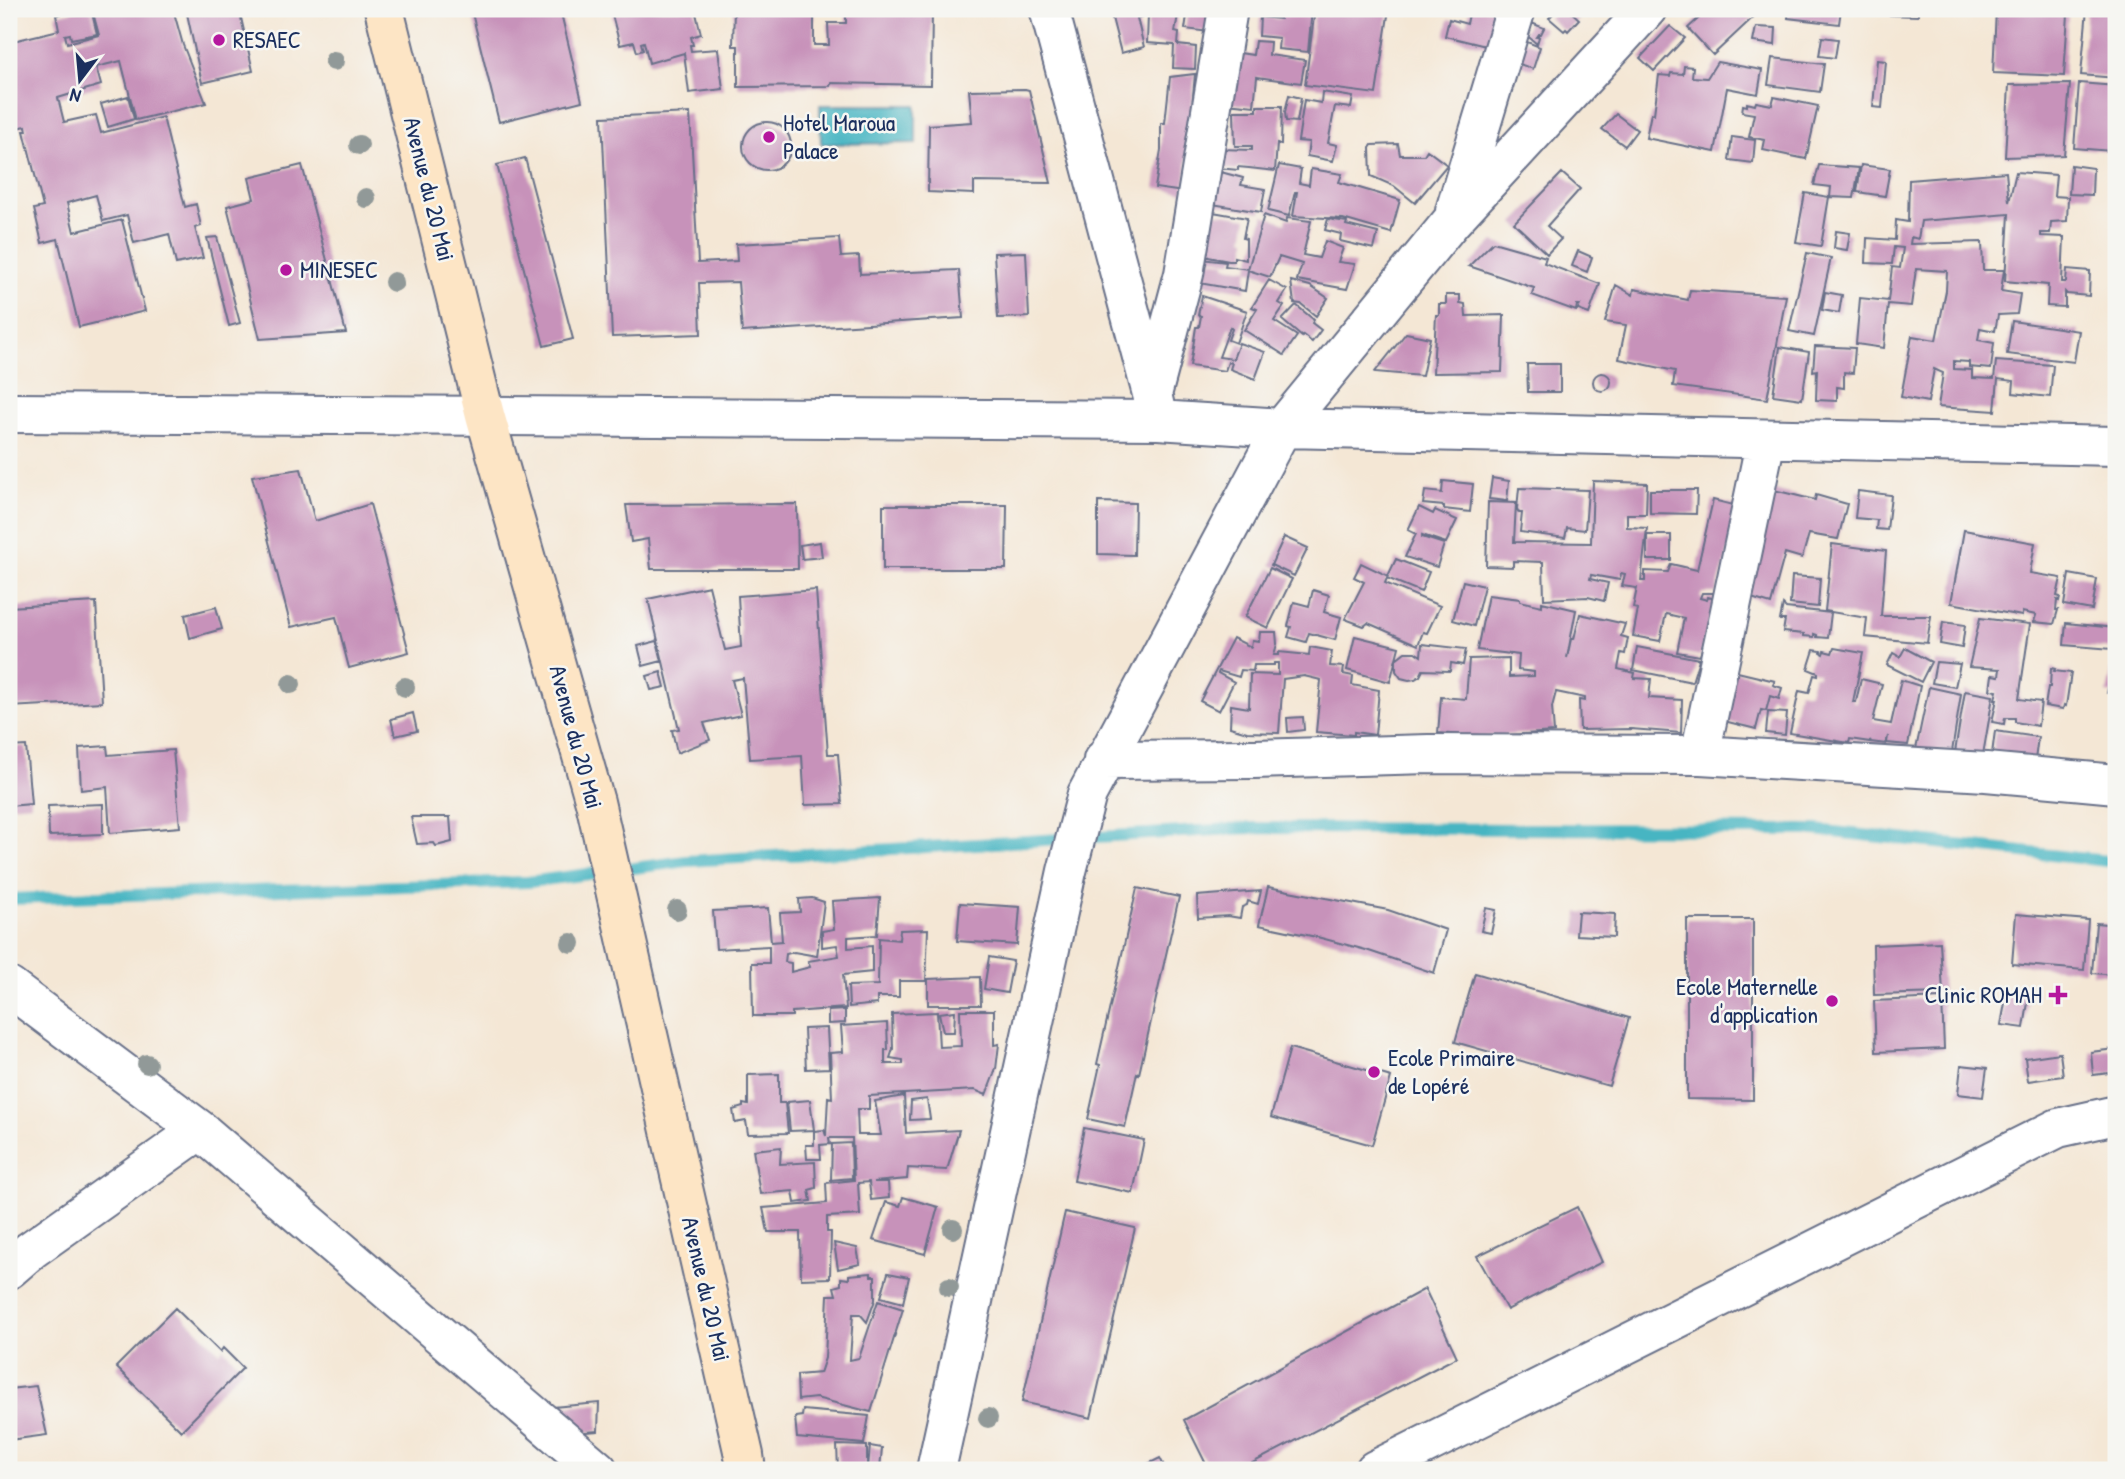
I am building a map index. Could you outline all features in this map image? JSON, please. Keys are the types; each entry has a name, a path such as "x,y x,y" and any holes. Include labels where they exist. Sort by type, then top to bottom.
{"street":[{"name":"Avenue du 20 Mai","path":"384,9 485,415 595,802 746,1470"},
{"path":"1049,9 1155,407"},
{"path":"1155,407 1184,274 1228,9"},
{"path":"1451,222 1516,9"},
{"path":"936,1470 1068,871 1087,794 1103,760 1282,428 1451,222 1647,9"},
{"path":"9,413 485,415 1155,407 1282,428 2116,446"},
{"path":"1700,755 1766,439"},
{"path":"1103,760 1429,754 1700,755 1986,772 2116,784"},
{"path":"9,987 200,1130 598,1470"},
{"path":"1375,1470 2058,1128 2116,1115"},
{"path":"9,1269 31,1250 200,1130"}],"water":[{"path":"820,105 916,105 916,143 821,144"}],"building":[{"path":"91,9 97,34 71,39 70,34 65,35 67,43 99,35 92,9 173,9 183,45 206,103 136,120 121,61 96,67 101,85 58,98 64,122 96,115 101,133 163,117 185,207 196,204 201,226 195,228 203,258 176,264 169,234 134,243 127,215 103,221 96,195 67,203 74,232 122,220 145,311 79,327 58,239 42,243 34,209 43,207 24,131 27,131 26,126 13,129 9,113 9,42 59,30 56,15"},
{"name":"RESAEC","path":"186,9 239,9 253,71 202,83"},
{"path":"471,9 560,9 582,101 499,122"},
{"path":"636,9 695,9 701,34 691,37 691,51 718,49 723,89 689,93 684,53 649,63 644,42 641,43 643,50 637,52 634,42 620,45 612,15"},
{"path":"734,9 814,9 814,45 829,45 828,23 846,23 846,9 932,9 931,85 831,83 830,86 738,87 738,46 733,46"},
{"path":"1179,9 1175,32 1179,33 1178,45 1196,47 1195,69 1173,68 1174,45 1147,43 1148,14 1137,18 1144,47 1121,53 1110,10"},
{"path":"1188,9 1213,9 1209,32 1185,29"},
{"path":"1281,9 1312,9 1308,52 1278,49 1279,38 1259,36 1260,17 1280,19"},
{"path":"1315,9 1389,9 1376,94 1305,85"},
{"path":"1470,9 1500,9 1490,47 1445,36 1449,19 1467,24"},
{"path":"1557,9 1568,9 1579,19 1568,31 1564,31 1549,18"},
{"path":"1709,9 1762,9 1713,55 1688,28"},
{"path":"1789,9 1841,9 1839,24 1788,18"},
{"path":"1890,9 1918,9 1918,16 1889,15"},
{"path":"2087,9 2116,9 2116,78 2081,75"},
{"path":"1996,10 2068,14 2064,76 1993,73"},
{"path":"1529,22 1544,28 1537,37 1537,44 1524,33"},
{"path":"1670,26 1685,38 1654,71 1640,58"},
{"path":"1756,27 1776,28 1775,45 1753,42"},
{"path":"1822,37 1838,39 1835,58 1819,56"},
{"path":"1522,40 1540,47 1533,69 1514,62"},
{"path":"1255,41 1270,42 1269,55 1305,60 1301,83 1257,77 1254,106 1227,103 1233,52 1253,55"},
{"path":"1772,58 1824,64 1820,92 1768,85"},
{"path":"1877,60 1886,61 1882,108 1873,107"},
{"path":"1717,62 1762,70 1758,94 1727,88 1715,152 1646,138 1651,113 1654,114 1659,75 1683,74 1684,66 1693,67 1692,77 1707,78"},
{"path":"1195,74 1184,192 1155,188 1161,150 1161,123 1165,123 1170,77"},
{"path":"2079,83 2116,86 2116,128 2112,151 2074,148"},
{"path":"2070,84 2064,155 2005,157 2009,85"},
{"path":"969,90 1029,90 1051,183 974,182 974,194 928,192 929,125 972,122"},
{"path":"1322,92 1353,97 1351,108 1335,106 1328,143 1337,145 1333,161 1307,156 1309,142 1298,141 1304,100 1321,103"},
{"path":"1289,95 1301,98 1297,122 1286,121"},
{"path":"128,96 134,119 108,127 101,104"},
{"path":"1774,97 1818,106 1806,159 1763,150 1765,140 1749,137 1754,114 1742,112 1743,105 1755,105 1756,102 1772,105"},
{"path":"1257,106 1282,106 1281,145 1277,144 1275,171 1218,168 1220,149 1252,150 1252,146 1235,146 1234,111 1257,111"},
{"path":"690,113 698,263 737,261 736,244 839,238 841,257 859,256 860,274 959,270 963,318 742,332 738,282 699,283 701,334 612,337 602,117"},
{"path":"1616,114 1637,130 1625,146 1602,129"},
{"path":"767,122 776,123 784,129 790,137 790,155 784,163 776,169 767,170 758,169 750,163 744,155 743,146 744,137 750,129 758,123"},
{"path":"1732,137 1755,140 1753,163 1729,160"},
{"path":"1398,144 1400,155 1424,155 1427,150 1447,165 1415,203 1394,186 1371,176 1372,145"},
{"path":"525,158 573,339 544,346 497,165"},
{"name":"MINESEC","path":"302,165 346,333 260,339 227,206 254,199 249,178"},
{"path":"1279,165 1301,169 1299,183 1309,185 1311,169 1342,174 1339,182 1400,200 1391,233 1343,219 1293,216 1297,192 1289,216 1268,211"},
{"path":"1819,165 1859,168 1854,198 1830,197 1831,187 1814,185"},
{"path":"1861,165 1890,169 1885,196 1857,192"},
{"path":"2071,165 2093,168 2092,195 2069,194"},
{"path":"1217,171 1243,178 1241,185 1265,189 1261,212 1212,204"},
{"path":"2006,172 2009,202 2016,172 2056,175 2054,196 2068,197 2067,221 2051,222 2050,233 2041,233 2041,236 2064,237 2062,282 2066,282 2067,269 2090,271 2089,296 2065,292 2065,307 2047,306 2048,285 2005,281 2009,214 1921,221 1918,239 1911,237 1910,244 1982,242 1983,270 2004,270 2001,291 2020,294 2017,314 1998,315 1995,331 1980,328 1978,340 1994,343 1991,369 1969,367 1969,362 1954,361 1954,369 1972,370 1972,378 1994,379 1996,361 2053,365 2050,397 2013,393 2014,381 1998,379 1995,411 1938,407 1943,373 1934,369 1928,402 1901,397 1912,336 1936,340 1946,291 1947,271 1916,269 1911,306 1888,304 1884,348 1856,344 1860,298 1888,301 1892,267 1900,268 1903,248 1894,247 1892,264 1866,263 1867,238 1895,240 1896,220 1908,222 1909,180"},
{"path":"1562,173 1580,189 1547,226 1561,239 1547,254 1514,223"},
{"path":"1805,193 1829,197 1821,246 1796,242"},
{"path":"1213,212 1247,218 1243,238 1246,239 1246,260 1234,257 1234,261 1229,261 1203,256"},
{"path":"1264,215 1286,223 1287,218 1311,221 1303,255 1319,258 1325,241 1343,248 1338,262 1355,264 1347,289 1297,280 1302,264 1279,257 1270,277 1248,270 1245,291 1199,283 1202,259 1226,262 1225,266 1248,269"},
{"path":"1328,219 1347,222 1346,225 1378,233 1374,249 1340,241 1341,234 1325,230"},
{"path":"1836,231 1850,233 1847,250 1834,248"},
{"path":"217,237 240,323 229,326 207,238"},
{"path":"1493,242 1546,257 1544,263 1600,284 1589,314 1578,310 1580,305 1577,305 1576,311 1532,295 1534,288 1469,266"},
{"path":"1578,251 1592,257 1587,272 1572,266"},
{"path":"1026,252 1029,317 998,318 994,253"},
{"path":"1807,253 1831,258 1814,336 1789,331"},
{"path":"1269,280 1287,290 1279,303 1284,306 1274,321 1297,336 1284,355 1244,330 1257,309 1252,307"},
{"path":"1291,281 1310,286 1328,298 1316,316 1301,304 1294,303"},
{"path":"1616,285 1633,295 1634,289 1688,300 1690,290 1786,296 1767,399 1673,386 1675,371 1619,359 1626,325 1605,322"},
{"path":"1825,292 1842,295 1839,313 1822,310"},
{"path":"1446,295 1460,295 1460,303 1465,304 1466,316 1504,315 1502,372 1433,373 1436,315 1439,315 1439,304 1446,304"},
{"path":"1202,296 1247,311 1236,343 1228,340 1232,329 1230,327 1219,357 1233,359 1239,343 1265,352 1255,379 1230,369 1232,363 1228,362 1225,371 1190,366 1196,327 1199,327 1201,316 1198,315"},
{"path":"1296,305 1314,320 1312,323 1321,330 1312,342 1282,320"},
{"path":"2012,321 2079,331 2074,362 2007,354"},
{"path":"1406,333 1430,338 1422,376 1375,372"},
{"path":"1815,346 1855,348 1853,373 1844,372 1844,388 1837,387 1837,401 1816,400 1817,370 1813,371"},
{"path":"1780,347 1809,352 1802,399 1773,395"},
{"path":"1527,364 1560,364 1560,392 1528,392"},
{"path":"1602,373 1608,376 1611,382 1608,388 1602,391 1596,388 1593,382 1596,376"},
{"path":"301,469 315,521 370,504 409,652 349,668 336,617 291,627 252,476"},
{"path":"1492,478 1509,481 1507,501 1489,499"},
{"path":"1443,481 1473,484 1470,512 1423,504 1425,491 1442,493"},
{"path":"1593,481 1647,483 1646,514 1627,514 1627,527 1647,528 1641,581 1645,581 1645,571 1668,572 1671,564 1697,570 1713,500 1741,507 1716,593 1702,593 1700,598 1715,599 1700,656 1677,652 1684,618 1666,614 1660,641 1633,636 1638,609 1633,608 1637,588 1622,586 1625,574 1621,573 1620,580 1591,575 1590,579 1608,583 1604,601 1588,597 1544,599 1543,562 1513,561 1513,567 1486,566 1488,502 1516,503 1514,542 1591,543"},
{"path":"1519,488 1588,490 1585,530 1567,528 1565,538 1520,532 1522,513 1517,509"},
{"path":"1650,490 1697,490 1696,514 1650,513"},
{"path":"1774,490 1815,500 1816,495 1847,504 1838,539 1809,534 1802,558 1785,553 1771,604 1748,597"},
{"path":"1858,491 1891,495 1887,530 1876,529 1877,520 1855,518"},
{"path":"1098,502 1135,503 1134,555 1098,554"},
{"path":"797,504 798,569 651,569 648,539 631,542 626,505"},
{"path":"883,505 1007,505 1006,569 883,569"},
{"path":"1419,507 1433,514 1435,510 1457,520 1446,543 1422,535 1444,544 1437,567 1405,557 1416,534 1408,530"},
{"path":"1964,530 2035,543 2030,573 2061,578 2054,624 2034,622 2036,615 2022,612 2022,616 1951,603"},
{"path":"1647,535 1671,535 1671,560 1647,560"},
{"path":"1284,537 1308,548 1294,576 1271,565"},
{"path":"820,542 822,557 802,559 800,545"},
{"path":"1832,544 1886,551 1881,616 1931,616 1927,643 1865,637 1867,618 1825,611"},
{"path":"1396,559 1429,572 1421,592 1387,578 1385,583 1440,606 1418,645 1368,623 1364,626 1345,619 1364,582 1354,577 1361,563 1388,576"},
{"path":"1270,568 1292,579 1268,628 1245,617"},
{"path":"2069,574 2097,579 2092,610 2064,605"},
{"path":"1792,576 1820,578 1818,607 1790,604"},
{"path":"1463,581 1484,586 1474,626 1453,620"},
{"path":"709,586 725,650 741,647 738,596 816,590 828,754 838,754 842,804 805,805 802,756 750,759 743,678 732,680 741,715 704,723 710,740 677,753 672,730 679,729 648,599"},
{"path":"1313,590 1329,595 1324,612 1341,617 1335,640 1309,633 1306,642 1288,637 1294,602 1309,606"},
{"path":"1488,595 1520,599 1542,606 1542,602 1576,610 1567,658 1580,614 1625,624 1621,636 1628,638 1618,669 1635,673 1634,678 1651,679 1649,698 1682,700 1681,733 1631,729 1580,730 1579,700 1585,701 1585,698 1556,692 1552,707 1554,732 1463,738 1463,735 1438,733 1441,697 1466,699 1469,659 1509,658 1509,677 1534,676 1534,672 1518,670 1519,655 1477,650"},
{"path":"96,602 102,702 9,707 9,607"},
{"path":"1783,605 1786,608 1831,613 1828,638 1814,634 1814,637 1783,632 1785,620 1780,620"},
{"path":"216,607 222,629 190,638 185,615"},
{"path":"1980,618 2030,624 2019,699 2041,702 2038,726 2015,722 2015,718 2005,718 2004,724 1992,722 1997,691 1990,690 1992,675 1999,676 2000,669 1969,667"},
{"path":"1943,622 1965,625 1962,648 1940,644"},
{"path":"2066,623 2115,628 2112,649 2064,645"},
{"path":"1260,632 1276,632 1274,655 1279,655 1279,652 1309,655 1310,647 1332,651 1330,666 1344,667 1343,674 1353,676 1352,685 1379,690 1375,735 1316,732 1321,680 1304,676 1283,679 1279,733 1247,732 1230,727 1231,705 1249,708 1250,674 1278,675 1278,663 1254,665 1253,671 1241,670 1239,677 1219,671 1218,673 1234,682 1219,711 1200,701 1233,638 1251,647 1252,640 1259,641"},
{"path":"1355,636 1399,647 1390,682 1347,670"},
{"path":"657,641 662,661 643,666 638,646"},
{"path":"1422,644 1466,649 1463,665 1451,663 1450,671 1423,670 1415,679 1401,678 1396,671 1396,659 1405,652 1415,652 1421,656"},
{"path":"1637,647 1699,659 1692,682 1633,670"},
{"path":"1834,648 1863,653 1853,702 1856,702 1861,679 1882,684 1873,721 1891,724 1901,680 1920,686 1908,745 1887,743 1888,736 1886,744 1850,739 1849,743 1790,733 1799,691 1809,693 1814,675 1818,676 1818,673 1808,669 1814,650 1823,654 1824,651 1832,653"},
{"path":"1905,648 1931,662 1921,682 1887,665 1893,653 1900,657"},
{"path":"2116,655 2116,694 2107,693"},
{"path":"1936,662 1960,664 1955,687 1932,683"},
{"path":"2051,668 2055,669 2054,671 2071,673 2066,706 2064,705 2063,709 2045,706"},
{"path":"1725,669 1775,681 1773,685 1782,688 1779,699 1770,696 1766,711 1761,710 1756,729 1712,718"},
{"path":"661,672 665,687 651,690 647,676"},
{"path":"1929,687 1961,694 1952,752 1916,749"},
{"path":"1965,691 1993,696 1983,755 1955,752"},
{"path":"1768,712 1787,713 1785,735 1766,733"},
{"path":"413,713 417,731 395,736 391,719"},
{"path":"1303,717 1304,730 1288,732 1287,718"},
{"path":"1995,731 2038,737 2035,760 1992,754"},
{"path":"26,746 31,804 9,806 9,747"},
{"path":"107,746 108,755 173,750 180,827 110,833 107,787 81,790 79,748"},
{"path":"103,804 103,834 49,836 48,806"},
{"path":"411,817 450,817 452,842 436,846 434,843 417,844"},
{"path":"1268,887 1388,910 1446,930 1434,973 1366,950 1259,925"},
{"path":"1137,888 1179,897 1125,1127 1088,1119 1100,1065 1097,1064"},
{"path":"1261,891 1258,904 1248,901 1247,905 1242,907 1240,918 1198,918 1197,896"},
{"path":"812,898 824,902 817,956 794,952 786,954 785,962 791,963 791,972 810,967 808,961 839,956 837,945 822,947 822,931 834,929 832,901 880,898 877,935 848,937 848,948 872,946 872,972 843,975 846,1008 792,1012 792,1016 753,1016 752,963 769,963 769,946 716,949 713,911 768,908 771,942 782,941 780,913 800,912 799,899"},
{"path":"960,903 1020,907 1017,945 957,941"},
{"path":"1486,908 1496,910 1491,933 1481,931"},
{"path":"1578,912 1615,914 1614,937 1576,935"},
{"path":"2016,914 2088,920 2084,970 2012,964"},
{"path":"1687,919 1753,919 1753,1100 1687,1099"},
{"path":"2096,923 2116,925 2116,975 2092,973"},
{"path":"928,929 926,981 899,981 899,997 877,997 877,1004 849,1007 848,986 878,985 879,938 899,940 900,930"},
{"path":"1940,942 1943,993 1874,995 1873,945"},
{"path":"989,957 1013,961 1007,993 984,989"},
{"path":"1475,973 1629,1018 1609,1086 1455,1042"},
{"path":"980,977 981,1005 928,1005 928,979"},
{"path":"2007,992 2029,996 2024,1028 2001,1025"},
{"path":"1942,998 1944,1049 1876,1052 1874,1001"},
{"path":"845,1010 845,1023 828,1024 828,1011"},
{"path":"960,1010 994,1010 994,1045 999,1044 996,1069 986,1095 975,1090 869,1096 869,1109 857,1109 858,1135 881,1135 875,1101 904,1096 906,1133 959,1130 947,1170 908,1168 907,1179 874,1182 888,1182 889,1198 871,1200 869,1182 858,1183 860,1215 827,1217 827,1232 831,1232 830,1278 801,1279 800,1232 768,1232 763,1208 827,1203 826,1183 854,1180 852,1138 829,1138 830,1144 820,1145 821,1159 807,1159 806,1145 814,1145 814,1131 824,1130 826,1136 828,1097 832,1098 830,1053 843,1052 841,1026 887,1023 888,1050 885,1050 885,1064 903,1064 903,1060 890,1058 893,1049 892,1014 937,1012 939,1047 961,1046"},
{"path":"955,1011 954,1032 943,1032 939,1013"},
{"path":"827,1028 829,1068 806,1069 804,1029"},
{"path":"1290,1048 1391,1077 1372,1145 1271,1117"},
{"path":"2116,1049 2116,1072 2093,1075 2091,1052"},
{"path":"2060,1053 2063,1076 2028,1081 2025,1058"},
{"path":"1961,1065 1987,1068 1983,1097 1958,1094"},
{"path":"779,1074 779,1103 785,1103 788,1133 748,1134 746,1121 735,1123 733,1110 743,1107 743,1104 748,1105 748,1075"},
{"path":"927,1099 930,1119 910,1120 911,1101"},
{"path":"810,1100 814,1130 790,1131 787,1102"},
{"path":"1084,1128 1144,1140 1133,1193 1074,1181"},
{"path":"851,1143 852,1178 831,1180 832,1144"},
{"path":"781,1147 780,1164 815,1162 816,1188 809,1190 811,1201 795,1203 793,1191 760,1194 753,1150"},
{"path":"903,1197 938,1207 925,1254 873,1240 886,1202 900,1206"},
{"path":"1577,1207 1602,1262 1507,1310 1477,1256"},
{"path":"1065,1212 1135,1228 1091,1418 1022,1402"},
{"path":"834,1243 857,1248 860,1264 838,1269"},
{"path":"871,1273 871,1276 875,1276 875,1300 867,1322 860,1314 853,1314 850,1360 859,1358 878,1301 903,1309 871,1412 816,1398 798,1400 797,1375 820,1373 825,1358 828,1295 836,1295 834,1287 841,1285 841,1278 849,1279 849,1275"},
{"path":"888,1273 909,1277 903,1303 881,1297"},
{"path":"1425,1289 1457,1357 1239,1470 1209,1470 1184,1420"},
{"path":"175,1308 220,1352 223,1348 243,1368 181,1431 116,1367"},
{"path":"36,1386 47,1435 9,1440 9,1389"},
{"path":"599,1403 598,1431 559,1434 553,1407"},
{"path":"803,1410 869,1416 864,1444 797,1438 795,1417 802,1416"},
{"path":"837,1445 867,1446 867,1470 838,1470"},
{"path":"870,1446 882,1448 880,1469 868,1468"},
{"path":"1160,1458 1166,1470 1136,1470"}],"waterway":[{"path":"9,899 528,882 687,861 1250,828 1815,830 2116,862"}],"place":[{"name":"RESAEC","path":"219,40"},
{"name":"Hotel Maroua Palace","path":"769,137"},
{"name":"MINESEC","path":"286,270"},
{"name":"Clinic ROMAH","path":"2058,995"},
{"name":"Ecole Maternelle d'application","path":"1832,1001"},
{"name":"Ecole Primaire de Lopéré","path":"1374,1072"}]}
